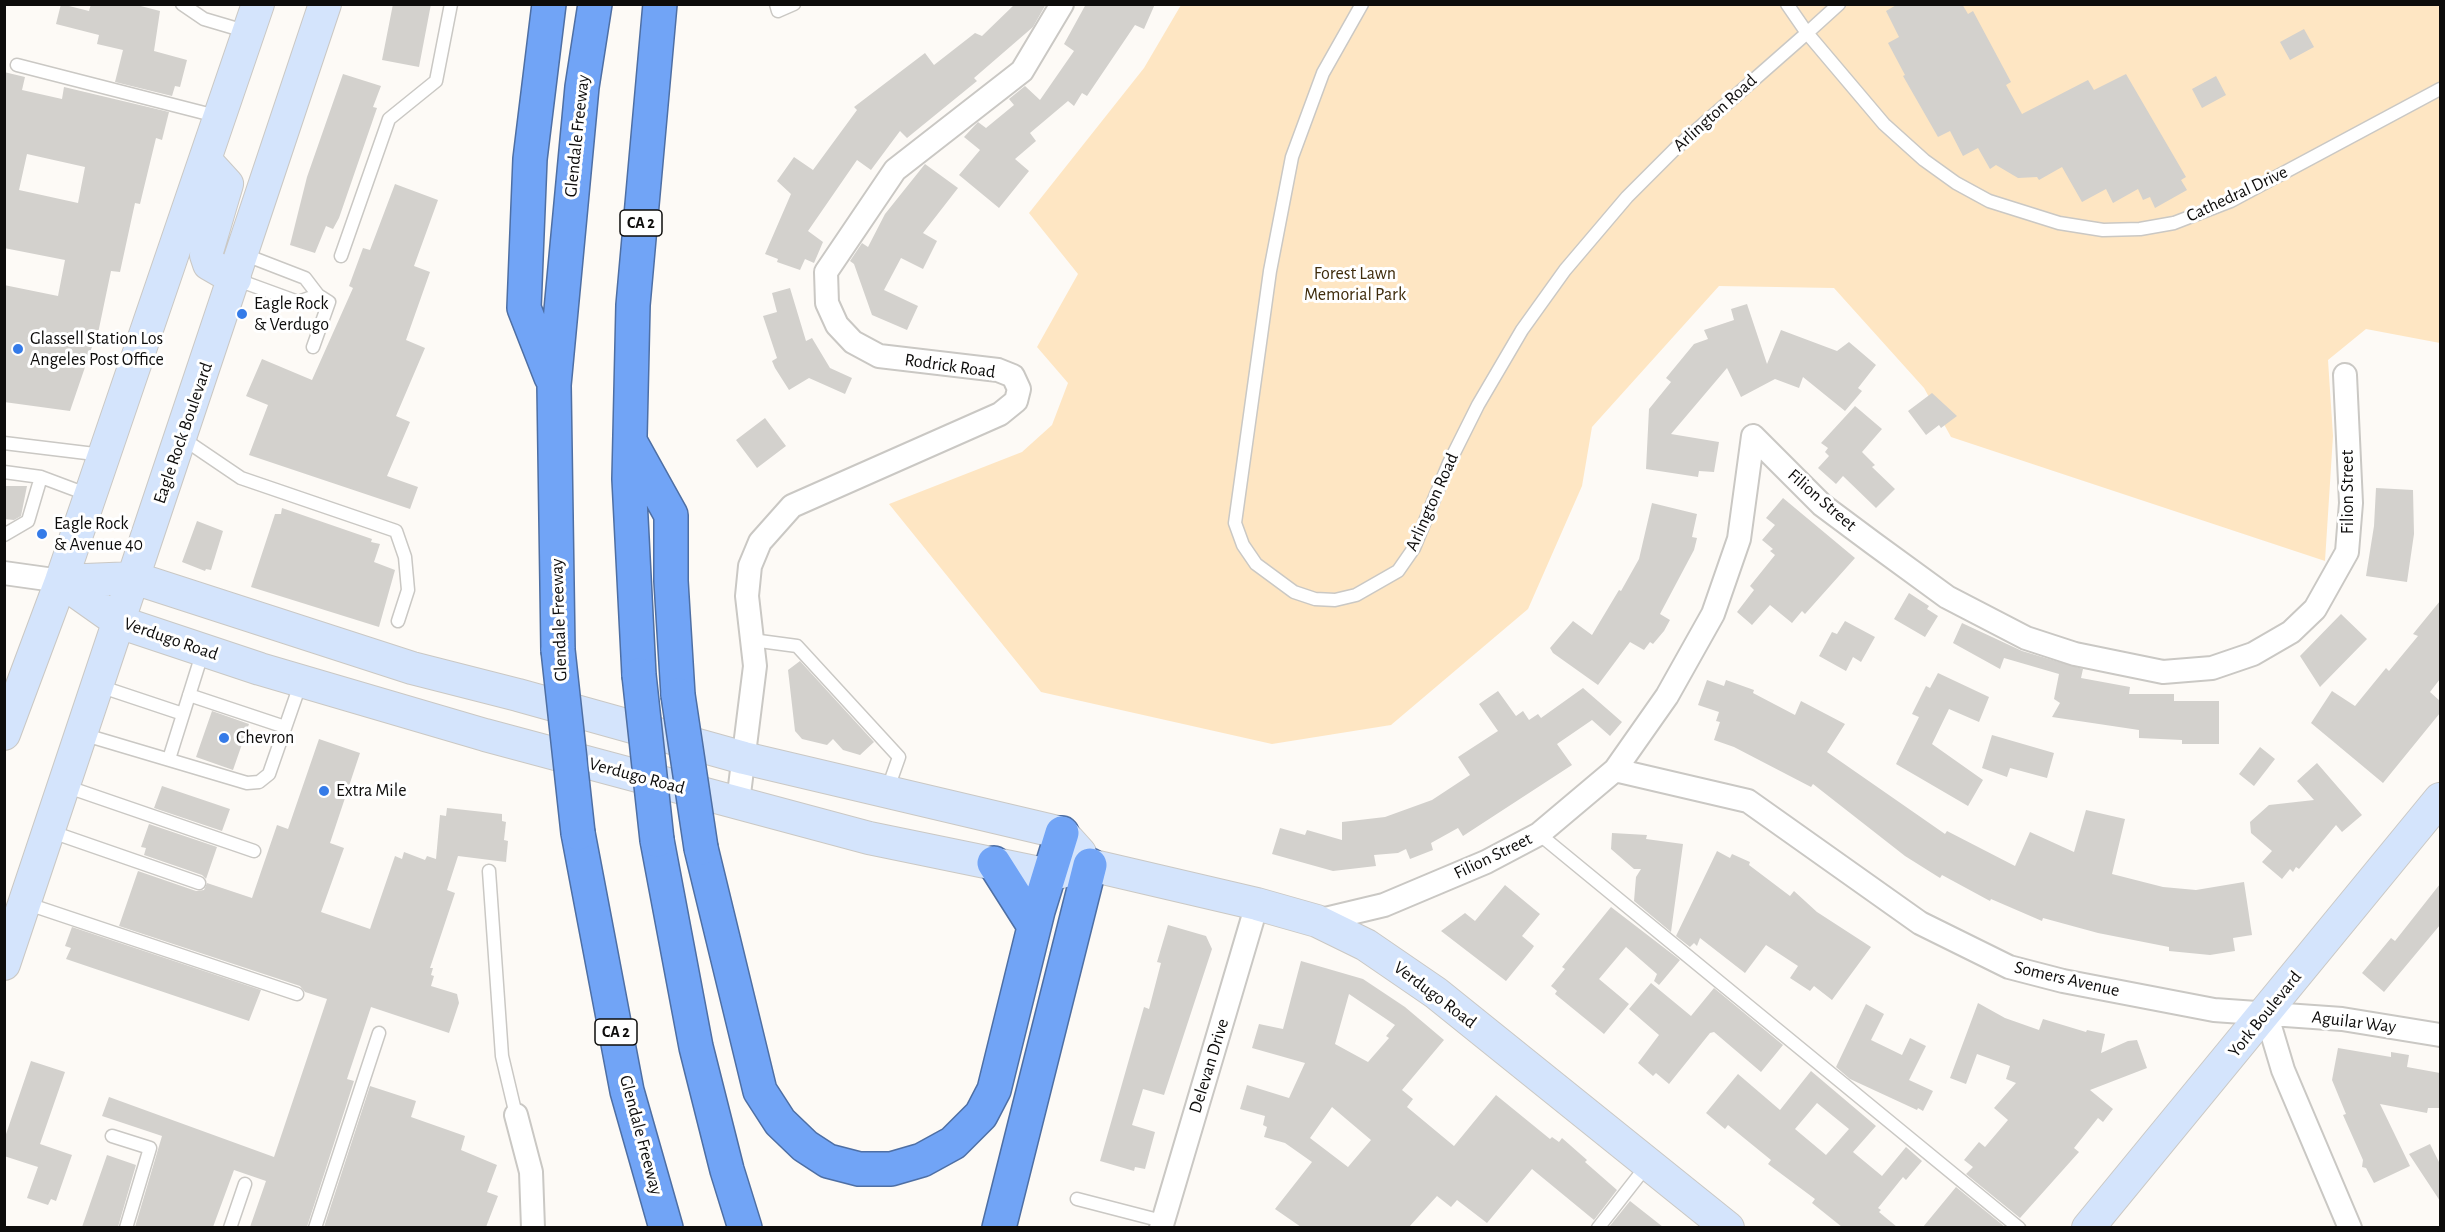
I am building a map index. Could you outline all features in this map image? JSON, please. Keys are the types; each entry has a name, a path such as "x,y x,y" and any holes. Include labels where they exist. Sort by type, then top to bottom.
{"highway":[{"path":"549,4 530,159 524,308 554,385"},
{"name":"Glendale Freeway","path":"595,4 582,87 554,385 558,650 578,833 627,1091 666,1227"},
{"name":"CA 2","path":"660,4 633,305 630,441 639,675 657,840 696,1047 727,1170 745,1227"},
{"path":"630,441 671,515 671,581 678,695 701,848 760,1091 780,1122 805,1146 828,1161 859,1169 891,1169 922,1160 953,1143 981,1115 994,1090 1034,926 1062,833"},
{"path":"994,863 1034,926"},
{"path":"999,1227 1090,866"}],"main road":[{"name":"Eagle Rock Boulevard","path":"4,964 182,438 325,4"},
{"path":"4,734 61,581 254,19"},
{"path":"206,161 227,184 206,255 209,264 239,266"},
{"path":"61,581 134,578 412,668 744,758 1062,833 1090,866"},
{"name":"Verdugo Road","path":"61,581 119,622 301,681 485,735 869,838 1048,875 1090,866 1257,904 1317,921 1366,945 1436,993 1728,1227"},
{"name":"York Boulevard","path":"2088,1227 2440,799"}],"street":[{"name":"Rodrick Road","path":"738,802 755,666 747,596 750,567 760,542 792,506 1000,414 1016,401 1019,389 1013,376 998,370 879,356 853,342 837,325 827,303 826,272 895,170 1022,71 1062,4"},
{"name":"Filion Street","path":"1317,921 1384,905 1486,862 1539,834 1615,770 1667,696 1713,614 1739,538 1753,436 1822,505 1873,543 1947,597 2026,638 2075,654 2163,672 2212,668 2253,654 2291,632 2315,609 2347,552 2351,503 2345,375"},
{"path":"4,573 61,581"},
{"name":"Somers Avenue","path":"1615,770 1748,801 1920,923 2009,967 2063,981 2214,1010 2266,1013"},
{"name":"Delevan Drive","path":"1166,1225 1257,904"},
{"path":"2266,1013 2283,1070 2350,1227"},
{"name":"Aguilar Way","path":"2266,1013 2342,1019 2440,1035"},
{"path":"516,1115 531,1172 533,1227"}],"lane":[{"path":"182,4 204,19 254,19"},
{"path":"341,256 388,119 436,81 451,4"},
{"path":"776,4 778,10 794,4"},
{"name":"Arlington Road","path":"1362,4 1323,73 1292,157 1270,271 1235,523 1243,545 1256,564 1294,592 1315,599 1335,600 1356,595 1398,570 1414,548 1449,463 1478,405 1522,330 1565,270 1627,197 1674,149 1807,33"},
{"path":"1787,4 1807,33 1839,4"},
{"name":"Cathedral Drive","path":"1807,33 1884,124 1924,160 1956,183 1989,201 2022,213 2060,223 2103,230 2140,229 2175,223 2231,201 2440,89"},
{"path":"17,64 221,117"},
{"path":"239,266 298,302 318,295"},
{"path":"239,266 305,278 318,295 329,302 313,346"},
{"path":"182,438 241,478 396,531 405,556 408,590 398,621"},
{"path":"4,443 104,455"},
{"path":"4,472 41,477 89,495"},
{"path":"4,535 28,521 41,477"},
{"path":"752,639 797,646 899,757 887,791"},
{"path":"169,759 203,650"},
{"path":"82,734 247,783 259,782 269,774 301,681"},
{"path":"98,686 183,714"},
{"path":"189,695 285,727"},
{"path":"65,786 254,851"},
{"path":"49,831 199,883"},
{"path":"1539,834 2019,1227"},
{"path":"489,871 502,1056 516,1115"},
{"path":"25,903 297,994"},
{"path":"315,1227 379,1033"},
{"path":"112,1136 150,1148 126,1227"},
{"path":"1598,1227 1648,1163"},
{"path":"230,1227 245,1184"},
{"path":"1077,1199 1166,1225"}],"green space":[{"name":"Forest Lawn Memorial Park","path":"1181,5 2440,5 2440,343 2366,329 2328,360 2333,436 2325,561 1951,437 1924,388 1834,288 1719,286 1592,427 1582,486 1528,609 1391,725 1272,744 1041,692 889,504 1022,452 1052,425 1068,383 1037,347 1078,274 1029,213 1144,68"}],"building":[{"path":"61,4 89,11 91,4 133,4 160,11 154,51 187,60 180,87 175,86 172,96 115,82 123,50 97,44 99,35 56,24"},
{"path":"393,4 431,4 419,67 382,60"},
{"path":"1015,4 1046,4 1033,27 974,78 977,81 907,138 900,131 871,170 857,160 808,231 823,242 814,263 805,259 800,270 777,262 778,259 765,254 791,194 777,181 794,157 813,170 857,110 854,107 925,53 934,65 975,33 982,36"},
{"path":"1086,4 1155,4 1144,29 1135,25 1087,96 1082,93 1074,106 1068,101 1030,133 1036,141 1015,159 1029,171 999,208 959,175 980,150 964,137 978,122 986,128 1014,105 1009,99 1025,86 1040,100 1074,51 1064,44"},
{"path":"1898,4 1962,4 1968,14 1973,11 2011,82 2006,85 2022,114 2088,80 2094,90 2126,74 2186,177 2181,180 2187,190 2155,208 2150,197 2143,200 2138,189 2113,203 2106,189 2082,202 2062,167 2039,180 2037,177 2018,178 1996,165 1990,169 1978,148 1963,156 1950,131 1938,137 1903,76 1905,75 1888,43 1899,37 1886,11"},
{"path":"2304,29 2314,47 2290,60 2280,42"},
{"path":"4,72 25,77 22,90 62,99 64,87 169,112 162,140 156,138 140,204 135,203 120,272 111,271 97,338 95,338 70,411 4,402 4,285 58,296 65,260 4,248","holes":["27,154 85,167 78,203 19,190"]},
{"path":"343,74 381,86 373,107 377,108 339,218 333,229 326,226 315,253 290,245 307,177"},
{"path":"2216,76 2226,95 2202,108 2192,89"},
{"path":"925,164 958,188 923,233 937,241 923,269 901,258 884,290 918,306 907,330 872,315 854,264 850,261 862,243 868,247 885,214"},
{"path":"395,184 438,200 414,266 430,272 406,340 425,348 396,416 410,422 387,476 418,487 410,509 249,455 268,405 246,396 262,359 312,380 353,288 349,286 363,248 370,250"},
{"path":"790,288 806,341 812,338 830,368 852,378 845,394 809,378 789,390 775,368 772,361 777,358 763,316 777,312 772,293"},
{"path":"1747,304 1767,364 1781,330 1837,351 1849,342 1876,365 1858,388 1862,391 1845,411 1803,377 1799,388 1775,379 1741,397 1727,368 1671,434 1719,442 1714,472 1699,471 1698,477 1646,469 1649,409 1671,382 1666,378 1694,344 1708,339 1704,330 1734,320 1731,309"},
{"path":"1932,393 1957,416 1941,428 1939,425 1926,435 1908,411"},
{"path":"1855,406 1882,429 1862,452 1875,465 1872,467 1895,489 1876,508 1843,476 1836,484 1818,468 1829,456 1825,452 1828,448 1821,443"},
{"path":"765,418 786,446 757,468 736,440"},
{"path":"4,486 27,486 21,516 14,520 4,519"},
{"path":"2376,488 2413,490 2414,534 2407,582 2366,576 2374,526"},
{"path":"1783,498 1855,558 1805,614 1802,611 1792,623 1770,605 1752,625 1737,612 1754,590 1750,586 1775,555 1770,551 1773,549 1762,540 1775,525 1766,518"},
{"path":"1652,503 1697,514 1692,537 1697,538 1694,550 1660,614 1670,620 1664,631 1653,644 1650,642 1644,650 1630,642 1598,685 1553,653 1550,648 1573,621 1592,635 1639,559"},
{"path":"282,508 372,539 371,542 380,544 374,562 395,570 379,627 251,587 275,514 281,514"},
{"path":"197,521 223,531 211,570 206,569 205,571 182,562"},
{"path":"1909,593 1929,606 1927,609 1938,616 1925,637 1894,619"},
{"path":"2440,601 2440,679 2430,692 2440,701 2440,713 2383,783 2311,723 2332,691 2355,706 2386,668 2389,671 2418,636 2413,634"},
{"path":"2341,614 2367,639 2320,687 2300,656"},
{"path":"1845,621 1875,637 1861,662 1853,657 1846,671 1819,656 1832,632 1837,634"},
{"path":"1962,623 2022,651 2083,669 2081,678 2130,687 2129,694 2174,694 2174,701 2219,701 2219,744 2182,744 2182,740 2139,738 2139,730 2052,717 2060,703 2054,699 2059,674 2004,658 2000,669 1953,643"},
{"path":"800,661 874,742 860,755 843,750 833,739 827,745 802,739 795,731 788,670"},
{"path":"1938,673 1989,697 1979,722 1949,709 1932,744 1983,780 1968,806 1896,764 1919,717 1912,714 1926,686 1930,688"},
{"path":"1707,680 1724,686 1726,680 1754,690 1753,693 1795,715 1801,701 1845,724 1827,752 1945,834 1947,831 2015,866 2030,832 2074,852 2086,810 2125,819 2112,874 2163,887 2196,890 2244,882 2252,935 2233,938 2235,951 2210,955 2169,951 2169,947 2098,933 2043,918 2042,921 1991,899 1990,901 1942,875 1940,878 1905,856 1813,784 1811,787 1734,747 1714,740 1720,722 1716,721 1719,712 1698,705"},
{"path":"1583,688 1622,722 1610,736 1592,720 1557,744 1572,765 1463,836 1458,828 1431,843 1433,850 1410,859 1406,849 1398,853 1374,855 1376,866 1333,871 1272,854 1280,828 1305,835 1307,830 1342,840 1342,822 1385,817 1432,800 1470,775 1458,757 1498,731 1479,704 1498,691 1516,716 1523,711 1529,720 1538,714 1541,718"},
{"name":"Chevron","path":"212,711 249,724 233,770 196,757"},
{"path":"1992,735 2054,753 2047,778 2010,768 2007,777 1982,768"},
{"path":"319,739 360,753 330,843 344,848 321,912 370,929 395,856 402,859 404,852 425,860 427,856 436,859 440,815 446,816 447,808 502,814 502,821 506,822 504,840 508,841 506,862 458,856 447,890 455,893 430,968 433,968 431,975 434,976 431,986 457,994 459,1003 449,1033 371,1007 347,1079 354,1081 307,1227 250,1227 266,1181 234,1170 213,1227 135,1227 162,1136 102,1116 109,1097 274,1157 327,999 305,992 300,986 119,926 138,871 196,891 204,890 207,883 252,898 277,825 288,829"},
{"path":"2260,747 2275,759 2254,786 2239,774"},
{"path":"2317,763 2362,815 2342,832 2336,825 2299,869 2296,867 2293,872 2290,869 2282,879 2262,862 2272,851 2251,833 2250,822 2269,805 2314,800 2297,781"},
{"path":"162,786 230,809 222,831 154,808"},
{"path":"149,824 217,847 206,879 202,875 144,855 146,848 141,847"},
{"path":"1612,833 1647,835 1646,839 1683,844 1671,932 1634,901 1636,877 1641,869 1634,869 1611,849"},
{"path":"1717,851 1730,858 1732,854 1750,862 1749,865 1790,896 1794,891 1817,912 1871,947 1832,1000 1814,986 1810,991 1790,978 1798,966 1766,945 1745,973 1700,938 1697,946 1694,943 1690,947 1676,936"},
{"path":"2440,884 2440,925 2384,992 2362,973 2391,938 2395,941"},
{"path":"1505,885 1540,914 1522,936 1534,946 1506,981 1441,931 1465,913 1475,921"},
{"path":"1611,907 1680,960 1659,985 1654,981 1657,974 1626,947 1599,979 1629,1004 1604,1034 1555,994 1557,991 1551,986 1565,969 1562,967"},
{"path":"1168,925 1206,936 1212,949 1164,1095 1143,1089 1132,1125 1155,1132 1145,1169 1135,1167 1134,1171 1100,1161 1144,1007 1149,1009 1161,963 1157,962"},
{"path":"72,927 261,990 249,1021 66,959 71,948 65,946"},
{"path":"1301,961 1363,979 1405,1007 1444,1040 1402,1090 1413,1099 1407,1107 1454,1146 1496,1095 1550,1139 1552,1137 1559,1142 1562,1138 1617,1190 1594,1220 1532,1169 1487,1223 1457,1200 1451,1207 1437,1196 1409,1227 1301,1227 1275,1209 1312,1162 1285,1143 1264,1137 1267,1127 1263,1125 1265,1116 1240,1109 1247,1085 1289,1098 1305,1063 1252,1048 1259,1024 1283,1029","holes":["1349,994 1395,1025 1386,1036 1389,1038 1368,1062 1335,1044","1332,1107 1371,1140 1348,1167 1310,1138"]},
{"path":"1651,983 1691,1016 1714,988 1783,1045 1761,1072 1714,1032 1710,1033 1669,1084 1656,1073 1653,1076 1638,1063 1659,1035 1629,1009"},
{"path":"1978,1003 2005,1018 2039,1030 2043,1019 2086,1032 2087,1030 2105,1034 2101,1053 2128,1041 2137,1040 2147,1068 2090,1090 2113,1109 2103,1122 2098,1118 2074,1148 2079,1152 2020,1218 1966,1174 1973,1167 1964,1160 1979,1142 1985,1147 2008,1120 1994,1108 2016,1083 2006,1079 2010,1066 1977,1054 1966,1084 1950,1078"},
{"path":"1866,1004 1884,1014 1871,1040 1902,1055 1910,1038 1926,1046 1909,1080 1933,1091 1923,1111 1850,1079 1836,1067"},
{"path":"2338,1048 2391,1057 2391,1052 2409,1055 2407,1067 2440,1073 2440,1108 2428,1108 2427,1113 2380,1104 2410,1166 2374,1183 2366,1168 2362,1167 2363,1160 2343,1115 2346,1114 2332,1080"},
{"path":"31,1061 65,1072 40,1144 72,1155 56,1201 51,1199 48,1205 27,1198 38,1167 4,1156 4,1140"},
{"path":"1811,1071 1876,1126 1853,1152 1882,1176 1906,1147 1922,1161 1906,1180 1903,1177 1878,1208 1881,1210 1879,1212 1897,1227 1842,1227 1812,1203 1815,1199 1768,1164 1771,1160 1728,1125 1725,1129 1706,1113 1738,1074 1780,1110","holes":["1817,1103 1849,1129 1826,1155 1795,1129"]},
{"path":"370,1086 416,1101 411,1117 465,1136 461,1150 497,1165 487,1192 498,1196 486,1227 324,1227"},
{"path":"2430,1144 2440,1164 2440,1201 2409,1154"},
{"path":"107,1155 136,1165 118,1227 82,1227"},
{"path":"1956,1187 2005,1227 1923,1227"},
{"path":"1630,1201 1663,1227 1609,1227"}],"place":[{"name":"Eagle Rock & Verdugo","path":"242,314"},
{"name":"Glassell Station Los Angeles Post Office","path":"18,349"},
{"name":"Eagle Rock & Avenue 40","path":"42,534"},
{"name":"Chevron","path":"224,738"},
{"name":"Extra Mile","path":"324,791"}]}
